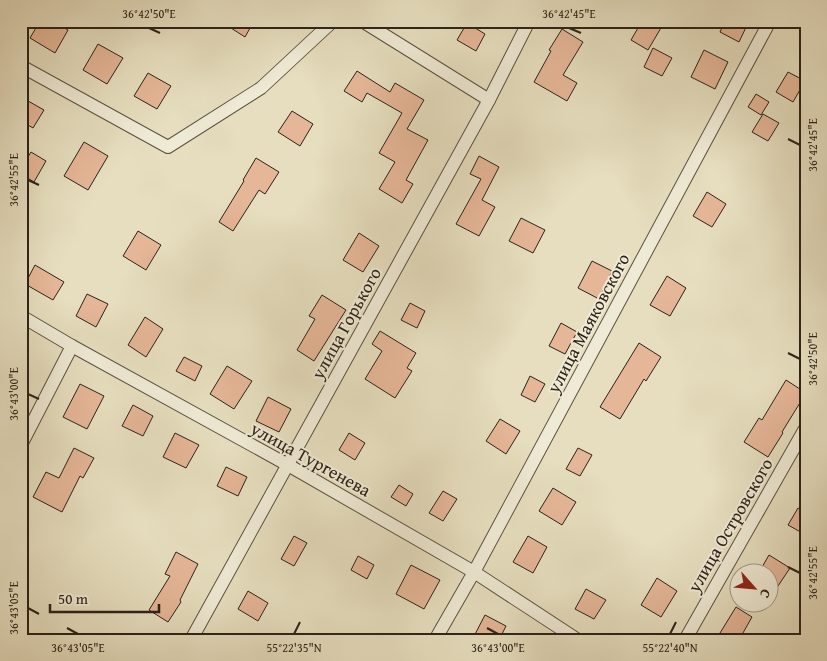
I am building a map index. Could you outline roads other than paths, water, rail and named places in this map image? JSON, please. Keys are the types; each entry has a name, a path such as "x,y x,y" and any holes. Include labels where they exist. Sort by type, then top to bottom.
{"street":[{"path":"21,66 168,147 261,88 333,21"},
{"path":"362,21 489,100"},
{"name":"улица Горького","path":"191,640 489,100 529,21"},
{"name":"улица Маяковского","path":"435,640 474,572 770,21"},
{"name":"улица Тургенева","path":"21,316 288,465 474,572 578,640"},
{"path":"21,445 72,346"},
{"name":"улица Островского","path":"685,640 806,427"}]}
